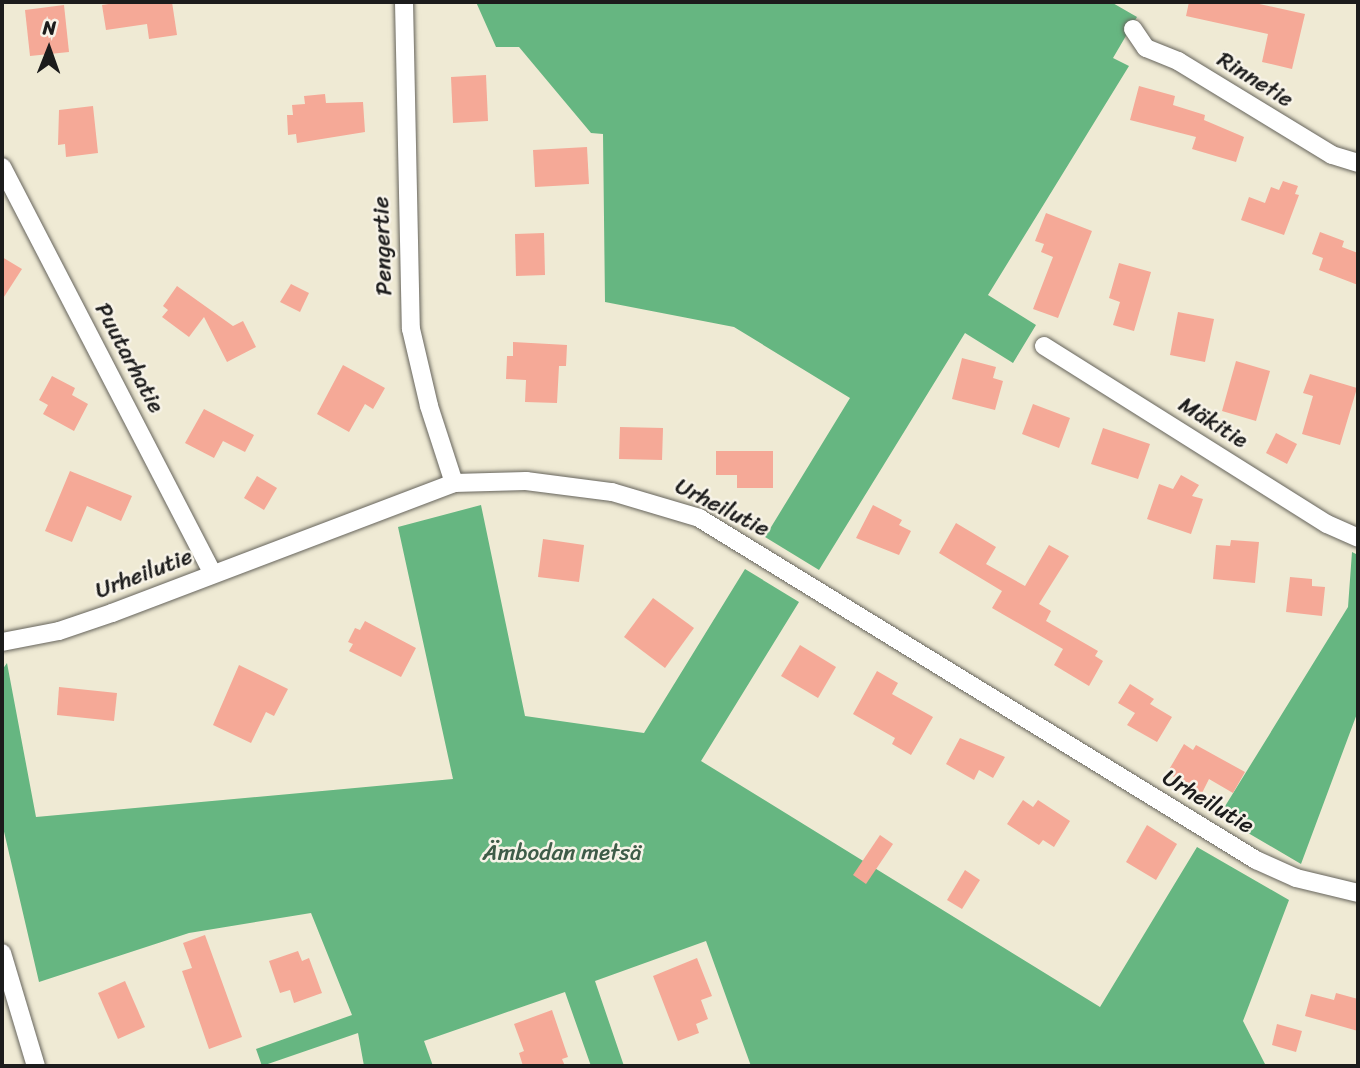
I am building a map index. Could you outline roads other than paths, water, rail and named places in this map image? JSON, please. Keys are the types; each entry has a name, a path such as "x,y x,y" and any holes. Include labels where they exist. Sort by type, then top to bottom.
{"street":[{"name":"Pengertie","path":"404,2 411,329 429,407 454,483"},
{"name":"Rinnetie","path":"1133,29 1146,48 1178,61 1332,155 1358,163"},
{"name":"Puutarhatie","path":"2,167 213,574"},
{"name":"Mäkitie","path":"1044,346 1327,524 1358,538"},
{"name":"Urheilutie","path":"2,642 59,631 454,483 478,480 568,485 657,502 699,519 1245,853 1296,878 1358,893"},
{"path":"2,953 36,1066"}],"park label":[{"name":"Ämbodan metsä","path":"562,853"}]}
